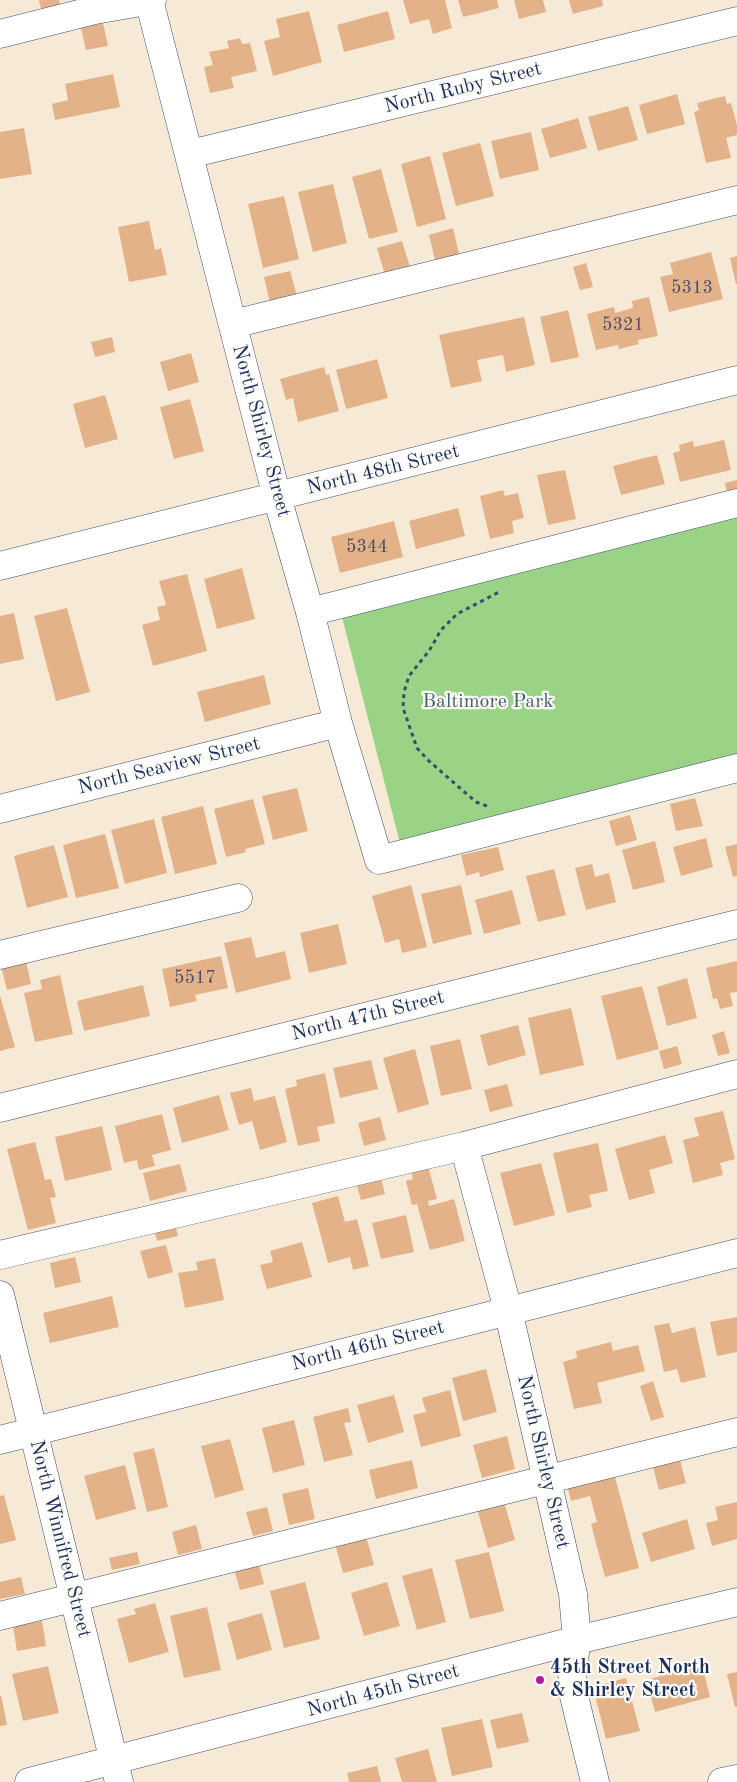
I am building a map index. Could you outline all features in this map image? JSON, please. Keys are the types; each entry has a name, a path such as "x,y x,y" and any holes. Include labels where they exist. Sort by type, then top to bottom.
{"street":[{"path":"0,34 95,10 150,0"},
{"name":"North Shirley Street","path":"150,0 277,497 310,612 338,723 379,860 737,768"},
{"name":"North Ruby Street","path":"190,154 737,21"},
{"path":"233,324 737,200"},
{"name":"North 48th Street","path":"0,566 737,380"},
{"path":"310,612 737,503"},
{"name":"North Seaview Street","path":"0,809 338,723"},
{"path":"0,955 238,898"},
{"name":"North 47th Street","path":"0,1108 737,924"},
{"path":"0,1255 464,1146 737,1074"},
{"name":"North Shirley Street","path":"464,1146 508,1310 573,1594 577,1640 572,1672 574,1696 595,1782"},
{"name":"North 46th Street","path":"0,1440 737,1253"},
{"name":"North Winnifred Street","path":"0,1295 117,1771"},
{"path":"0,1616 737,1432"},
{"name":"North 45th Street","path":"29,1782 117,1771 577,1640 737,1602"},
{"path":"722,1782 737,1779"}],"path":[{"path":"493,807 476,802 417,748 403,708 404,692 409,676 429,651 441,630 457,614 509,586"}],"green space":[{"name":"Baltimore Park","path":"737,516 737,760 401,847 342,617"}],"building":[{"path":"39,0 59,0 61,8 42,13"},
{"path":"403,0 445,0 452,28 433,34 429,19 410,24"},
{"path":"458,0 497,0 499,8 463,17"},
{"path":"514,0 543,0 546,12 519,19"},
{"path":"569,0 602,0 603,6 573,14"},
{"path":"309,11 322,62 273,76 264,41 280,37 276,19"},
{"path":"388,11 395,39 344,52 337,25"},
{"path":"103,23 108,46 86,50 81,28"},
{"path":"240,38 242,44 250,43 257,71 231,77 234,88 210,93 204,67 213,65 209,52 229,48 227,41"},
{"path":"113,74 120,107 55,120 52,104 68,100 65,84"},
{"path":"677,94 685,124 647,134 639,105"},
{"path":"725,96 727,104 731,103 737,125 737,135 726,138 731,158 706,163 694,112 699,110 697,103"},
{"path":"628,106 638,140 598,151 588,117"},
{"path":"578,118 587,148 550,158 541,129"},
{"path":"24,128 32,174 0,179 0,132"},
{"path":"531,132 539,170 500,179 491,141"},
{"path":"480,143 494,196 456,206 442,153"},
{"path":"430,156 446,219 417,227 401,164"},
{"path":"381,169 398,232 369,239 352,177"},
{"path":"333,184 347,243 313,252 298,192"},
{"path":"284,196 299,259 263,268 248,204"},
{"path":"149,221 155,250 161,248 167,275 129,282 118,227"},
{"path":"453,228 459,254 435,260 429,235"},
{"path":"402,241 410,267 385,275 377,248"},
{"path":"711,252 723,299 669,312 660,277 673,274 670,263"},
{"path":"737,256 737,284 736,284 730,258"},
{"path":"586,263 593,287 580,290 573,267"},
{"path":"290,271 297,296 270,303 264,277"},
{"path":"649,297 658,336 638,340 639,344 619,349 618,345 596,350 587,314 614,307 615,313 633,308 632,301"},
{"path":"568,310 579,357 551,363 540,317"},
{"path":"524,317 535,365 506,372 503,355 477,360 482,381 451,388 439,335"},
{"path":"112,337 115,352 95,357 91,342"},
{"path":"191,353 199,382 168,391 160,362"},
{"path":"377,359 388,398 346,409 336,370"},
{"path":"324,367 326,375 329,374 339,411 298,422 293,398 286,400 280,379"},
{"path":"105,395 118,439 85,448 73,404"},
{"path":"190,399 204,451 174,459 160,407"},
{"path":"724,440 731,470 680,482 673,453 680,451 679,445 693,441 694,447"},
{"path":"657,455 665,484 621,495 613,466"},
{"path":"565,470 576,519 548,525 537,475"},
{"path":"737,480 737,496 728,498 725,483"},
{"path":"503,490 505,496 518,493 524,518 512,521 514,533 490,539 480,496"},
{"path":"458,508 465,536 416,549 409,521"},
{"path":"394,521 403,557 340,573 331,537"},
{"path":"242,568 255,619 217,629 204,579"},
{"path":"187,574 207,651 153,666 142,625 160,620 157,607 166,605 159,581"},
{"path":"67,608 90,692 56,701 34,616"},
{"path":"14,613 24,659 0,664 0,616"},
{"path":"264,675 271,704 205,722 197,692"},
{"path":"297,788 308,831 273,840 262,796"},
{"path":"695,798 703,826 676,831 670,804"},
{"path":"253,799 265,844 245,849 246,852 226,857 214,809"},
{"path":"203,806 217,864 175,874 161,817"},
{"path":"630,815 637,840 616,846 609,821"},
{"path":"154,819 167,873 125,884 111,830"},
{"path":"105,834 119,888 76,898 63,845"},
{"path":"706,838 713,867 681,876 673,847"},
{"path":"655,841 665,882 633,890 622,850"},
{"path":"737,844 737,876 733,877 725,847"},
{"path":"54,845 68,897 27,908 14,856"},
{"path":"498,847 504,870 480,877 479,872 466,876 461,855"},
{"path":"592,864 595,877 609,873 616,902 586,910 575,868"},
{"path":"554,869 566,915 538,922 526,876"},
{"path":"411,885 427,947 402,953 399,939 385,943 372,896"},
{"path":"461,885 472,934 433,944 421,894"},
{"path":"512,890 521,924 484,934 475,900"},
{"path":"338,924 347,964 309,973 300,933"},
{"path":"251,937 256,958 285,951 291,979 236,993 224,943"},
{"path":"221,956 228,988 195,995 197,1001 170,1007 162,969"},
{"path":"26,961 31,984 7,990 1,966"},
{"path":"737,961 737,992 730,993 733,1006 720,1009 717,998 713,999 706,968"},
{"path":"60,975 73,1034 35,1042 24,993 42,989 40,980"},
{"path":"687,978 697,1018 667,1026 657,987"},
{"path":"143,985 150,1016 84,1031 77,1001"},
{"path":"642,986 659,1049 617,1060 601,996"},
{"path":"0,996 15,1047 0,1051"},
{"path":"571,1008 584,1065 540,1075 528,1018"},
{"path":"518,1025 526,1055 488,1066 480,1035"},
{"path":"724,1031 730,1053 718,1056 712,1035"},
{"path":"460,1039 472,1089 441,1096 430,1046"},
{"path":"677,1046 682,1064 664,1069 659,1051"},
{"path":"415,1049 429,1104 398,1113 383,1058"},
{"path":"371,1060 378,1089 340,1098 333,1068"},
{"path":"325,1073 335,1123 317,1127 320,1141 298,1146 285,1089 297,1086 296,1080"},
{"path":"507,1084 513,1106 490,1112 484,1090"},
{"path":"251,1088 254,1101 275,1096 287,1142 260,1150 252,1121 239,1125 230,1093"},
{"path":"219,1095 229,1130 182,1143 173,1108"},
{"path":"723,1111 735,1159 720,1163 723,1175 693,1183 683,1140 699,1136 694,1118"},
{"path":"162,1114 171,1150 152,1155 155,1166 139,1170 137,1160 124,1163 115,1126"},
{"path":"380,1117 386,1140 364,1146 358,1123"},
{"path":"102,1126 112,1170 65,1181 55,1137"},
{"path":"665,1135 673,1163 649,1170 655,1193 629,1200 615,1149"},
{"path":"35,1142 45,1180 51,1179 56,1197 50,1198 56,1223 28,1230 7,1149"},
{"path":"598,1143 608,1191 589,1195 592,1207 567,1213 553,1153"},
{"path":"426,1159 437,1199 428,1201 429,1206 454,1199 465,1241 430,1250 417,1204 412,1205 406,1181 413,1179 409,1163"},
{"path":"541,1163 555,1215 514,1226 500,1173"},
{"path":"180,1164 187,1191 150,1201 143,1173"},
{"path":"379,1170 385,1194 361,1200 354,1176"},
{"path":"338,1196 345,1222 357,1219 369,1266 353,1270 350,1257 328,1263 312,1203"},
{"path":"406,1215 414,1252 381,1259 372,1223"},
{"path":"174,1220 178,1236 157,1241 153,1225"},
{"path":"302,1242 312,1277 267,1289 260,1265 273,1262 270,1251"},
{"path":"166,1245 173,1272 148,1279 140,1251"},
{"path":"75,1257 81,1282 55,1288 50,1263"},
{"path":"215,1258 224,1300 185,1308 178,1273 198,1270 196,1262"},
{"path":"112,1296 119,1327 50,1343 43,1313"},
{"path":"737,1317 737,1352 717,1356 710,1322"},
{"path":"669,1323 672,1333 695,1327 706,1377 681,1383 677,1369 664,1372 654,1326"},
{"path":"611,1342 613,1351 638,1345 645,1371 597,1383 602,1403 574,1409 563,1362 577,1358 576,1351"},
{"path":"486,1369 497,1412 463,1421 452,1378"},
{"path":"653,1381 664,1417 651,1421 640,1386"},
{"path":"450,1390 461,1436 421,1447 413,1415 426,1412 422,1398"},
{"path":"394,1395 404,1432 368,1443 357,1405"},
{"path":"348,1408 351,1422 344,1423 353,1455 324,1462 313,1417"},
{"path":"294,1420 305,1465 273,1473 262,1428"},
{"path":"507,1436 515,1469 482,1478 473,1445"},
{"path":"230,1439 244,1490 215,1498 201,1446"},
{"path":"154,1448 168,1507 147,1512 133,1453"},
{"path":"679,1456 686,1483 659,1490 652,1463"},
{"path":"412,1460 418,1488 376,1499 369,1470"},
{"path":"125,1465 136,1509 96,1520 84,1476"},
{"path":"614,1473 639,1568 605,1577 591,1524 597,1522 590,1496 571,1501 567,1486"},
{"path":"308,1488 315,1519 289,1525 282,1494"},
{"path":"4,1495 16,1540 0,1544 0,1496"},
{"path":"503,1498 515,1540 488,1548 476,1505"},
{"path":"737,1502 737,1539 712,1546 706,1523 718,1520 715,1507"},
{"path":"267,1507 273,1531 253,1536 246,1512"},
{"path":"687,1519 695,1549 651,1562 642,1533"},
{"path":"196,1525 202,1549 178,1555 172,1532"},
{"path":"366,1536 374,1565 343,1573 335,1544"},
{"path":"137,1552 140,1564 112,1570 109,1558"},
{"path":"489,1552 504,1611 470,1619 455,1560"},
{"path":"258,1562 264,1584 240,1590 234,1569"},
{"path":"432,1568 446,1622 417,1630 402,1576"},
{"path":"21,1577 25,1594 0,1599 0,1582"},
{"path":"305,1582 320,1639 284,1648 270,1591"},
{"path":"387,1582 400,1626 364,1636 351,1593"},
{"path":"155,1603 169,1652 129,1663 117,1619 136,1614 134,1609"},
{"path":"207,1607 221,1670 184,1678 170,1616"},
{"path":"262,1613 272,1650 237,1660 227,1623"},
{"path":"42,1621 46,1646 17,1651 13,1626"},
{"path":"702,1665 710,1697 655,1712 646,1680"},
{"path":"48,1666 59,1713 23,1721 12,1674"},
{"path":"737,1672 737,1707 735,1707 727,1674"},
{"path":"626,1678 640,1731 606,1739 593,1687"},
{"path":"0,1696 7,1725 0,1726"},
{"path":"522,1713 529,1742 497,1749 490,1720"},
{"path":"482,1719 493,1767 452,1776 441,1728"},
{"path":"428,1749 437,1782 402,1782 395,1758"},
{"path":"377,1766 381,1782 349,1782 347,1773"}],"place":[{"name":"45th Street North & Shirley Street","path":"540,1680"}]}
